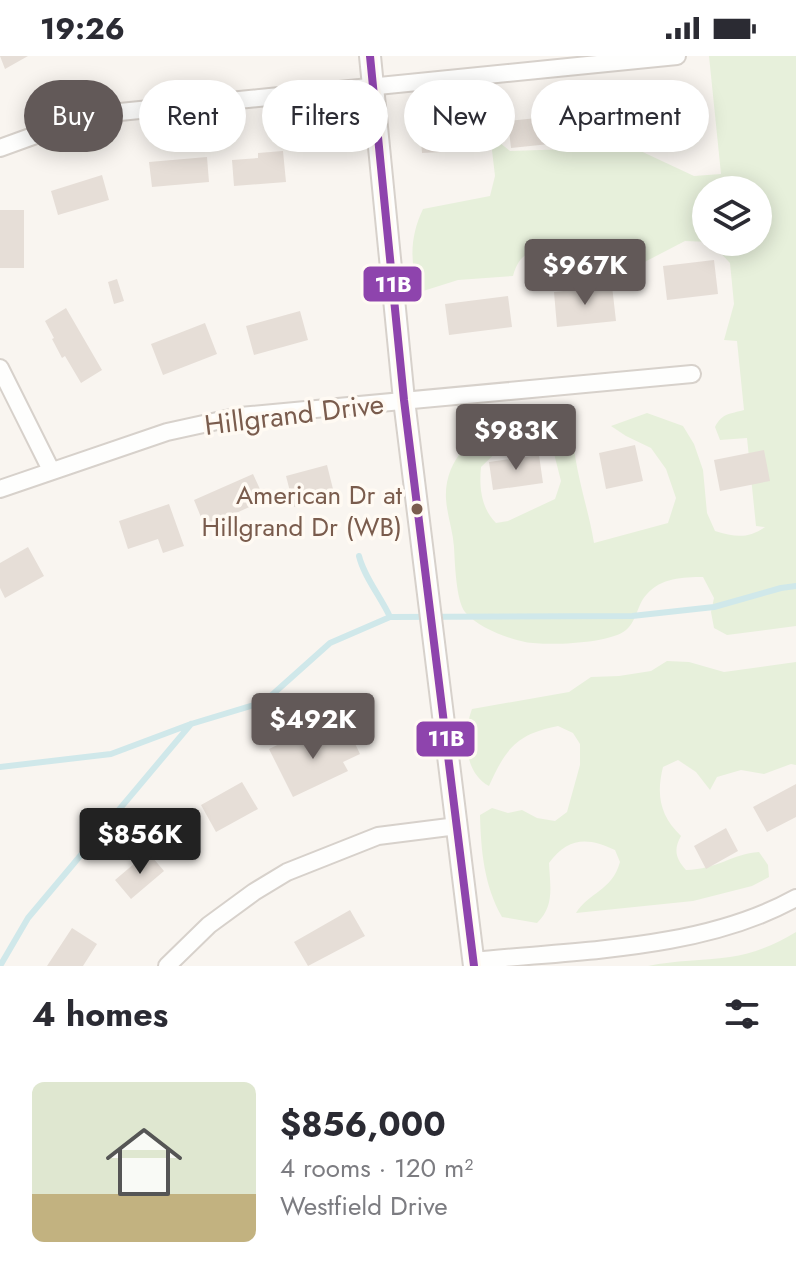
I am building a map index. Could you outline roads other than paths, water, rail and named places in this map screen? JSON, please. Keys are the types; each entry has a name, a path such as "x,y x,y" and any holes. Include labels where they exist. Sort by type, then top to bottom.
{"street":[{"path":"370,56 372,80"},
{"path":"388,85 677,56"},
{"path":"0,148 69,123 110,113 262,98"},
{"path":"379,152 404,400 474,964 682,939 728,928 796,898"},
{"path":"0,368 51,470"},
{"name":"Hillgrand Drive","path":"0,489 167,432 240,416 692,374"},
{"path":"167,966 209,925 287,872 378,836 457,826"}],"waterway":[{"path":"359,556 390,617"},
{"path":"0,767 111,754 191,724 264,702 330,643 390,617 632,616 714,607 796,586"},
{"path":"0,966 28,918 191,724"}],"place":[{"name":"American Dr at Hillgrand Dr (WB)","path":"417,509"}]}
